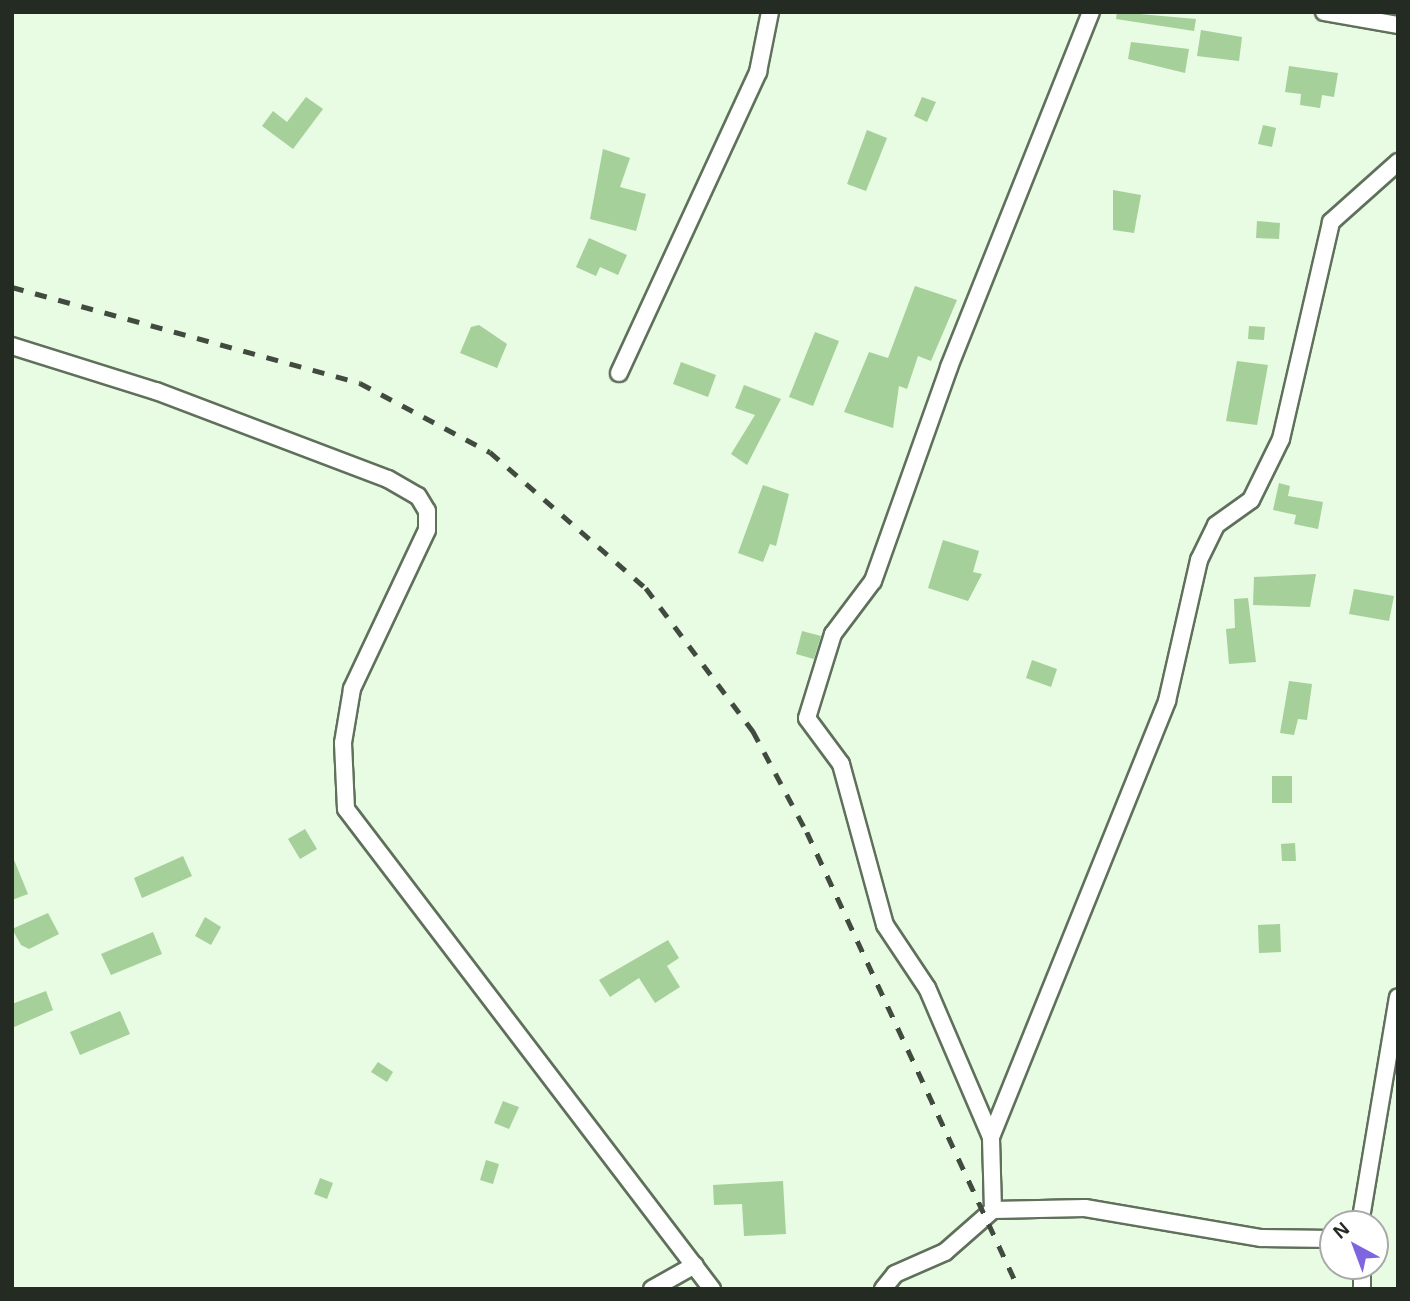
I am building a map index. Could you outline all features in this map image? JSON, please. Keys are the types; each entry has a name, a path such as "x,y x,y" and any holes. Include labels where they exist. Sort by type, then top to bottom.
{"street":[{"path":"619,373 758,72 770,12"},
{"path":"993,1210 991,1137 927,988 886,925 841,764 807,718 832,634 873,581 949,367 1091,12"},
{"path":"1324,12 1398,25"},
{"path":"991,1137 1167,701 1199,560 1216,525 1251,500 1281,439 1312,325 1324,237 1345,203 1398,162"},
{"path":"12,346 156,391 388,479 418,496 427,511 427,530 352,689 343,743 346,809 712,1289"},
{"path":"1362,1210 1398,997"},
{"path":"883,1289 895,1275 945,1252 993,1210 1085,1208 1261,1238 1319,1240"},
{"path":"652,1289 695,1265"}],"building":[{"path":"1117,12 1196,19 1194,31 1116,19"},
{"path":"1201,30 1242,37 1239,61 1197,56"},
{"path":"1131,42 1189,49 1185,73 1128,59"},
{"path":"1289,66 1338,73 1334,97 1322,95 1320,108 1300,105 1301,94 1285,92"},
{"path":"306,97 323,109 293,149 262,126 273,111 287,122"},
{"path":"922,97 936,102 927,122 914,116"},
{"path":"1263,125 1276,128 1272,147 1258,144"},
{"path":"867,130 887,138 866,191 847,184"},
{"path":"603,149 630,158 620,187 646,194 636,231 590,219"},
{"path":"1113,190 1141,195 1134,233 1113,230"},
{"path":"1257,221 1280,223 1279,239 1256,238"},
{"path":"589,238 627,255 618,275 600,267 596,276 576,267"},
{"path":"915,286 957,300 931,361 918,356 907,389 899,386 893,428 844,412 869,352 888,358"},
{"path":"479,325 507,344 497,368 460,353 471,327"},
{"path":"1249,326 1265,327 1264,340 1248,339"},
{"path":"815,332 839,341 813,406 789,397"},
{"path":"1237,361 1268,365 1257,425 1226,421"},
{"path":"681,362 716,375 708,397 673,384"},
{"path":"744,385 781,399 747,465 731,454 755,415 735,408"},
{"path":"1279,483 1290,486 1288,496 1323,502 1318,529 1294,524 1296,515 1273,510"},
{"path":"763,485 789,494 776,546 770,544 763,562 738,553"},
{"path":"943,540 979,551 973,572 982,574 968,601 928,588"},
{"path":"1316,574 1310,607 1253,605 1254,577"},
{"path":"1354,589 1394,596 1389,621 1349,614"},
{"path":"1248,598 1256,662 1229,664 1226,629 1235,628 1234,599"},
{"path":"802,631 821,636 814,659 796,654"},
{"path":"1032,660 1057,669 1051,687 1026,678"},
{"path":"1289,681 1312,684 1307,720 1298,719 1294,735 1280,733"},
{"path":"1272,776 1292,776 1292,803 1272,803"},
{"path":"305,829 317,849 300,859 288,839"},
{"path":"1295,843 1296,861 1282,861 1281,844"},
{"path":"12,855 28,894 12,900"},
{"path":"183,856 192,876 142,898 134,878"},
{"path":"48,913 59,934 29,949 21,945 12,929"},
{"path":"205,917 221,927 211,945 195,936"},
{"path":"1280,924 1281,952 1259,953 1258,925"},
{"path":"153,932 162,954 111,975 101,954"},
{"path":"668,940 679,958 667,966 680,987 655,1003 639,978 610,997 599,980"},
{"path":"46,991 53,1010 12,1028 12,1004"},
{"path":"120,1011 130,1034 80,1055 70,1032"},
{"path":"378,1062 393,1072 387,1082 371,1072"},
{"path":"503,1101 519,1107 509,1129 494,1123"},
{"path":"486,1160 499,1164 493,1184 480,1180"},
{"path":"320,1178 333,1183 327,1199 314,1194"},
{"path":"783,1181 786,1234 744,1236 742,1204 714,1205 713,1185"}],"railway":[{"path":"12,287 360,383 490,452 646,588 753,731 807,832 1019,1289"}]}
